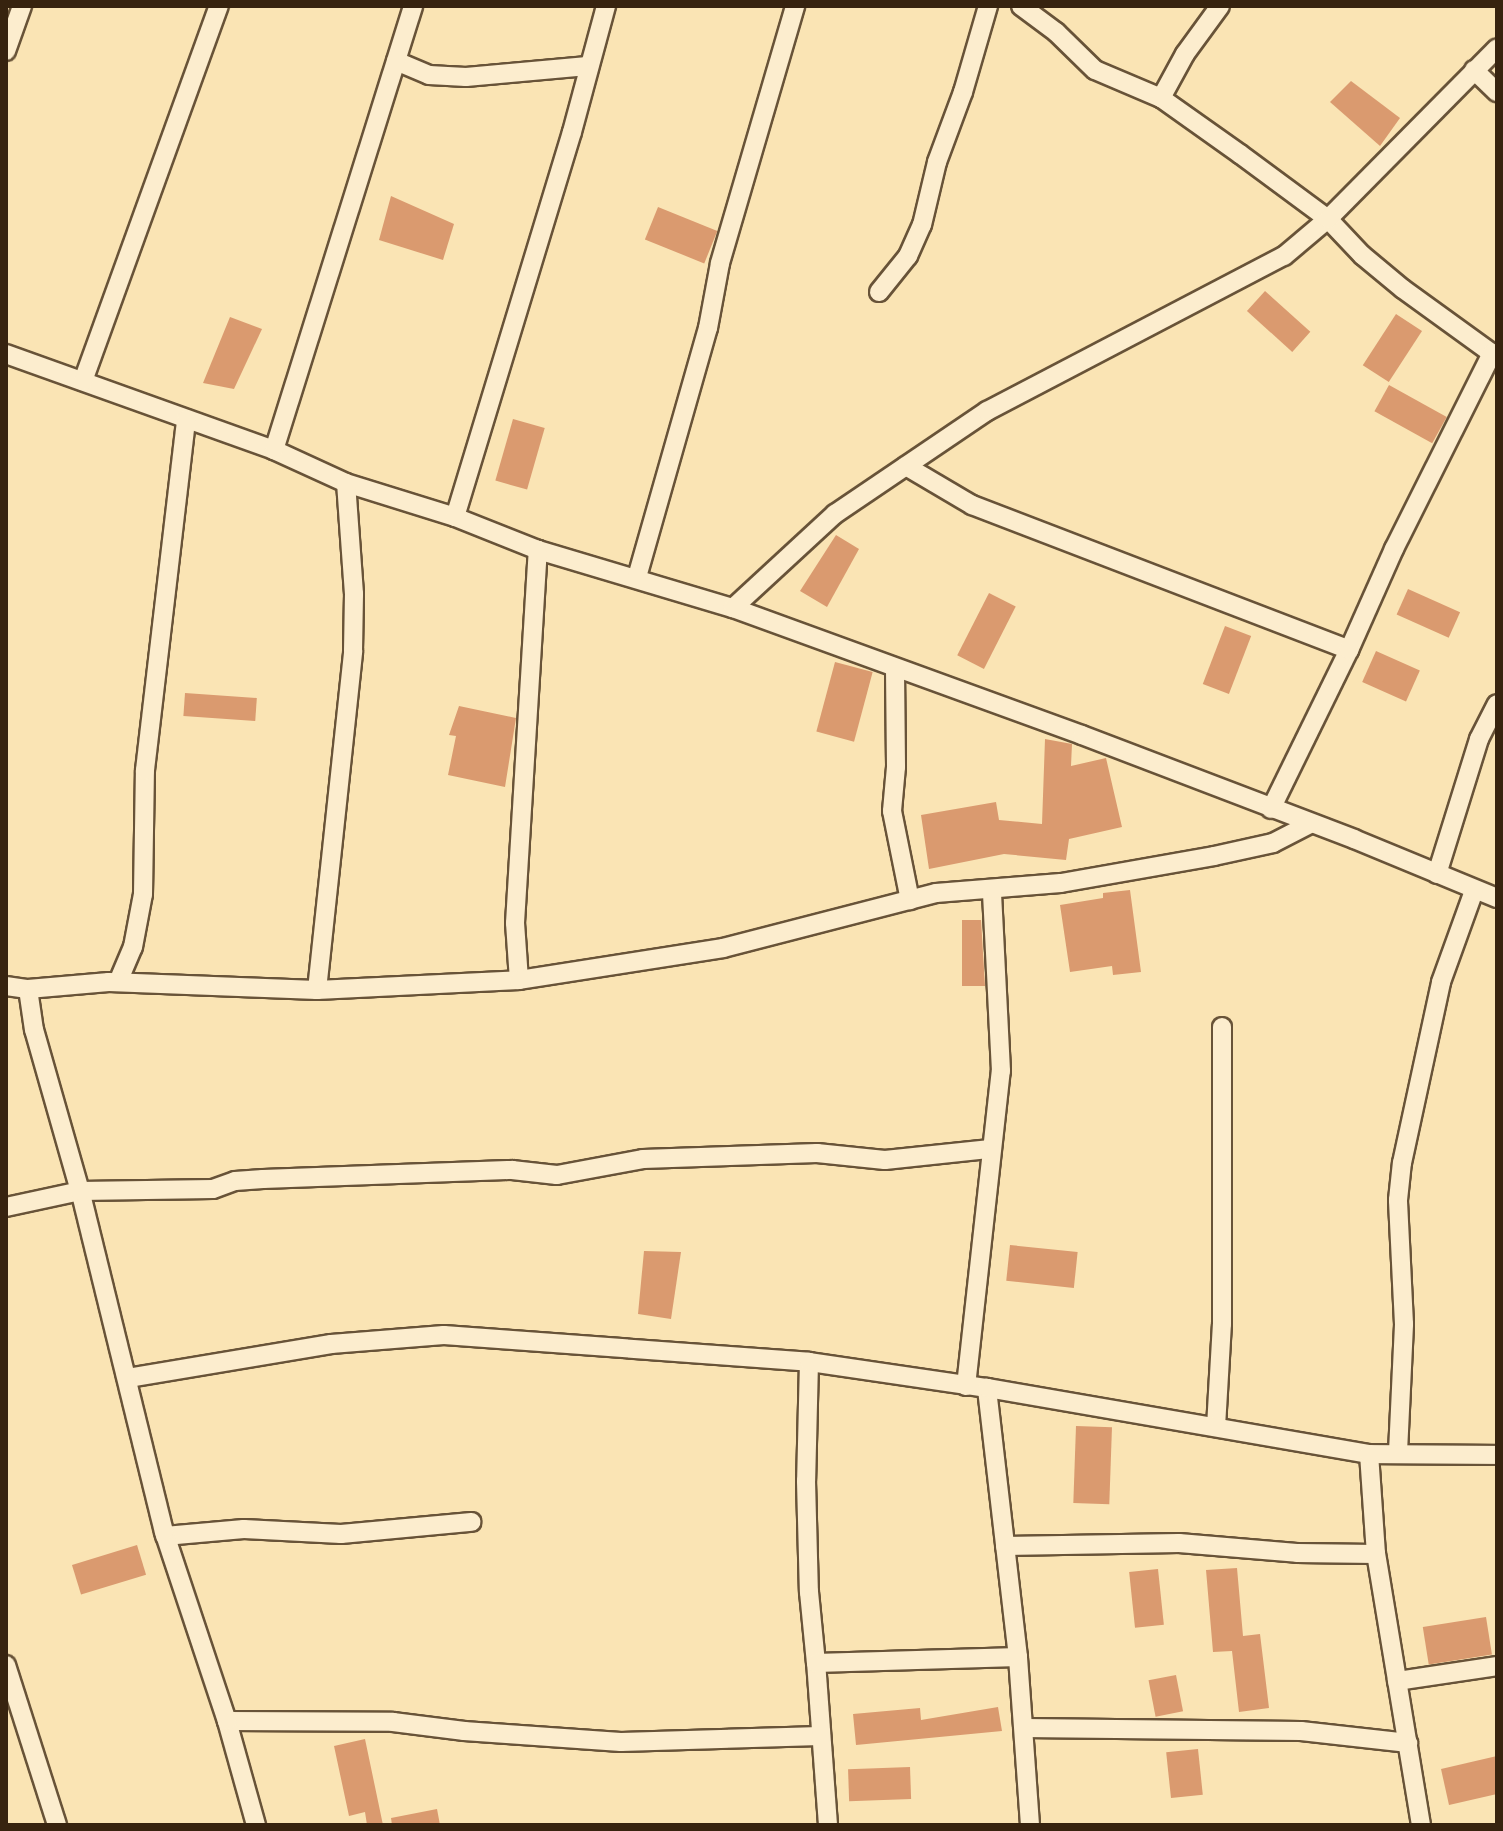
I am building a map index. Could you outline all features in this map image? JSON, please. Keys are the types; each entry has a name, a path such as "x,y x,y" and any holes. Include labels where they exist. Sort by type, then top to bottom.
{"street":[{"path":"6,51 22,6"},
{"path":"83,381 219,6"},
{"path":"274,450 413,6"},
{"path":"455,517 572,132 606,6"},
{"path":"637,577 708,328 720,263 795,6"},
{"path":"879,292 908,256 922,225 937,162 963,92 988,6"},
{"path":"1021,6 1056,32 1095,70 1161,98 1328,219 1362,255 1403,289 1495,355 1394,549 1349,650 1271,809"},
{"path":"1161,98 1185,54 1220,6"},
{"path":"733,608 835,514 987,411 1284,256 1328,219 1497,48"},
{"path":"396,61 429,75 466,77 588,66"},
{"path":"1474,70 1497,92"},
{"path":"7,357 274,450 346,483 455,517 538,550 733,608 895,670 1082,735 1497,898"},
{"path":"118,982 133,947 143,894 145,770 186,419"},
{"path":"906,466 972,505 1349,650"},
{"path":"317,990 353,651 354,594 346,483"},
{"path":"519,980 516,909 538,550"},
{"path":"895,670 896,767 892,811 910,900"},
{"path":"1437,874 1479,739 1497,704"},
{"path":"6,986 28,989 118,982 317,990 519,980 723,948 936,893 992,891 1061,883 1214,856 1273,843 1310,824"},
{"path":"966,1386 1001,1071 992,891"},
{"path":"1398,1452 1404,1311 1398,1200 1402,1163 1441,982 1474,891"},
{"path":"28,989 34,1030 80,1191 165,1536 227,1721 256,1825"},
{"path":"1216,1427 1222,1324 1222,1027"},
{"path":"6,1207 80,1191 213,1189 235,1181 263,1179 512,1170 557,1175 643,1159 817,1153 885,1160 990,1149"},
{"path":"128,1378 331,1344 444,1335 809,1362 987,1388 1369,1454 1497,1455"},
{"path":"809,1362 806,1481 809,1592 828,1825"},
{"path":"987,1388 1018,1657 1030,1825"},
{"path":"1369,1454 1376,1554 1421,1825"},
{"path":"165,1536 244,1529 341,1534 471,1522"},
{"path":"1005,1546 1179,1543 1297,1553 1376,1554"},
{"path":"816,1663 1018,1657"},
{"path":"6,1665 57,1825"},
{"path":"1397,1681 1497,1666"},
{"path":"227,1721 393,1722 464,1731 621,1742 820,1736"},
{"path":"1024,1728 1301,1731 1408,1743"}],"building":[{"path":"1351,81 1400,118 1380,146 1330,102"},
{"path":"391,196 454,224 443,260 379,240"},
{"path":"658,207 717,231 704,263 645,239"},
{"path":"1265,291 1310,332 1292,352 1247,311"},
{"path":"1396,314 1422,331 1389,382 1363,365"},
{"path":"230,317 262,329 234,389 203,383"},
{"path":"1389,385 1447,417 1432,443 1374,411"},
{"path":"513,419 545,428 527,490 495,481"},
{"path":"836,535 859,549 827,607 800,591"},
{"path":"1408,589 1460,612 1449,638 1397,615"},
{"path":"989,593 1016,607 984,669 957,655"},
{"path":"1225,626 1251,636 1229,694 1203,684"},
{"path":"1376,651 1420,671 1406,702 1362,682"},
{"path":"835,662 873,672 854,742 816,732"},
{"path":"185,693 257,698 255,721 183,716"},
{"path":"459,706 516,718 505,787 448,775 456,736 449,735"},
{"path":"1045,739 1072,744 1071,766 1106,758 1122,827 1069,839 1066,860 1004,854 929,869 921,815 996,802 999,820 1042,824"},
{"path":"1130,890 1141,972 1113,975 1112,966 1070,972 1060,905 1103,898 1103,893"},
{"path":"962,920 981,920 985,986 962,986"},
{"path":"1010,1245 1078,1252 1074,1288 1006,1281"},
{"path":"644,1251 681,1252 671,1319 638,1314"},
{"path":"1076,1426 1112,1427 1109,1504 1073,1503"},
{"path":"137,1545 146,1575 81,1595 72,1565"},
{"path":"1237,1568 1243,1636 1260,1634 1269,1708 1239,1712 1232,1651 1213,1652 1206,1570"},
{"path":"1158,1569 1164,1625 1135,1628 1129,1572"},
{"path":"1486,1617 1492,1655 1429,1665 1423,1627"},
{"path":"1176,1675 1183,1711 1156,1717 1149,1680"},
{"path":"998,1707 1002,1731 856,1745 853,1714 920,1708 921,1720"},
{"path":"365,1739 383,1825 367,1825 365,1812 349,1816 334,1746"},
{"path":"1198,1749 1203,1795 1171,1798 1166,1752"},
{"path":"1497,1756 1497,1794 1449,1805 1441,1769"},
{"path":"910,1767 911,1799 849,1801 848,1769"},
{"path":"437,1809 440,1825 392,1825 391,1818"}]}
